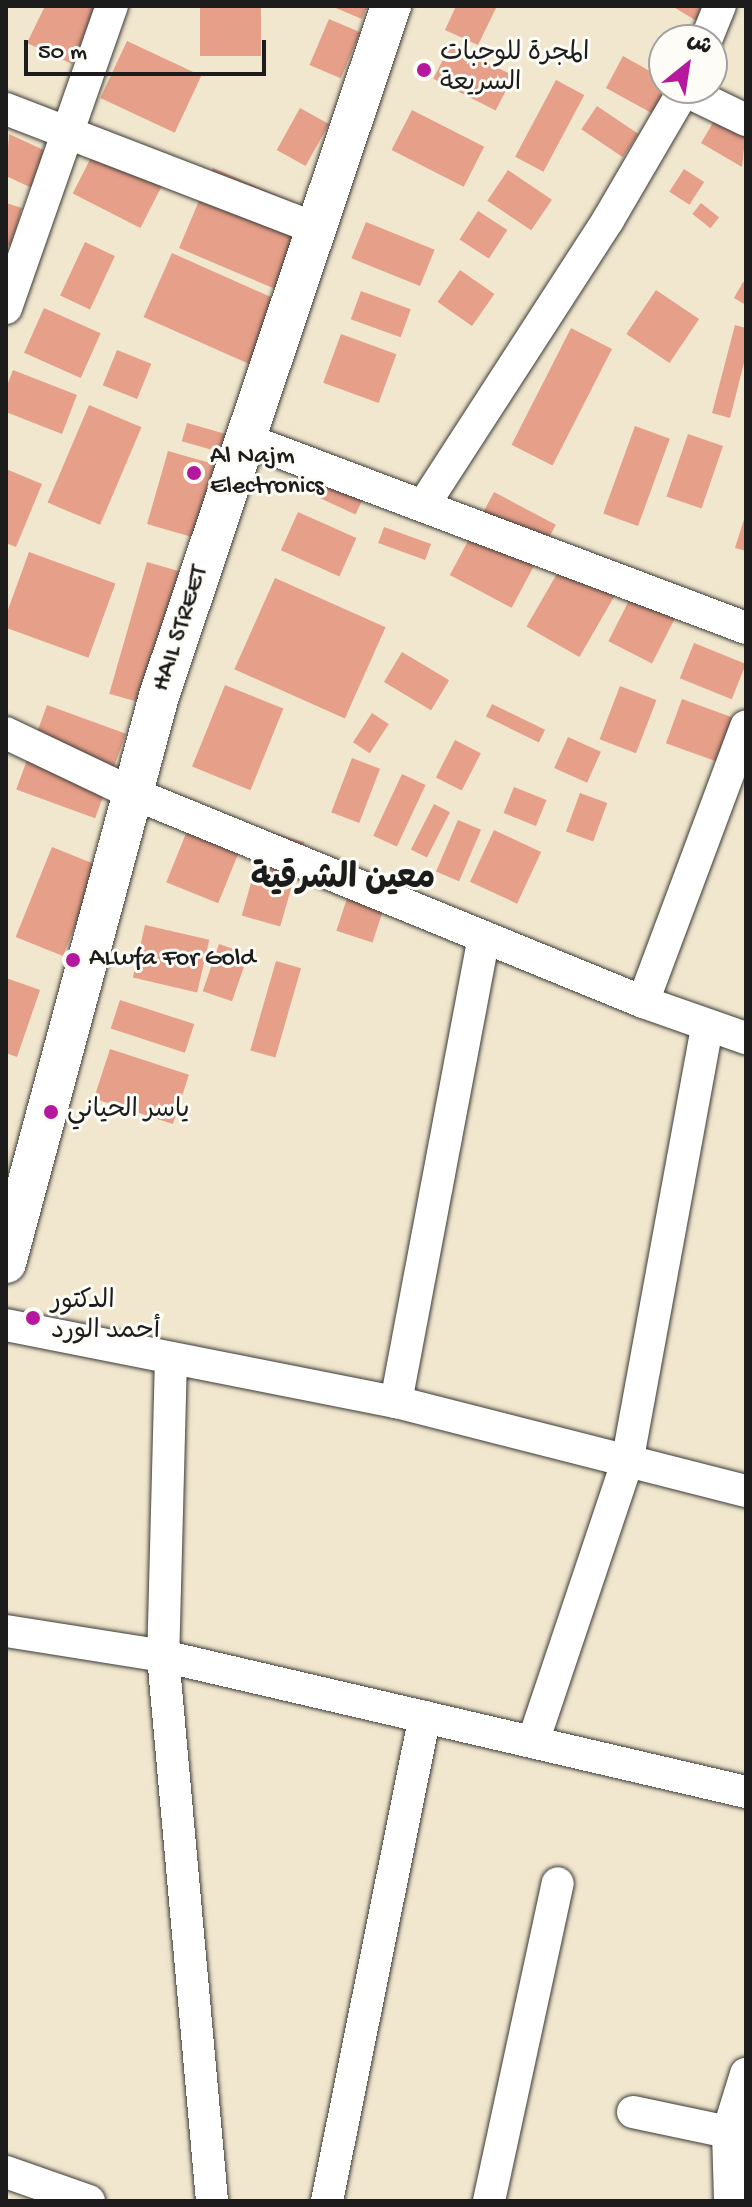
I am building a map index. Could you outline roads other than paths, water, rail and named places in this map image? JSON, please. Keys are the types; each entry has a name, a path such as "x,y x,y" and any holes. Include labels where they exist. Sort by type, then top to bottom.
{"street":[{"path":"6,308 70,134 112,6"},
{"name":"HAIL STREET","path":"6,1263 132,793 245,439 391,6"},
{"path":"425,503 608,220 675,104"},
{"path":"714,104 746,120"},
{"path":"6,109 315,228"},
{"path":"245,439 425,503 746,628"},
{"path":"643,1002 746,727"},
{"path":"6,733 132,793 643,1002 746,1038"},
{"path":"396,1402 484,937"},
{"path":"533,1742 627,1463 707,1025"},
{"path":"6,1325 396,1402 746,1491"},
{"path":"171,1358 163,1656 212,2201"},
{"path":"6,1631 163,1656 746,1792"},
{"path":"327,2201 425,1717"},
{"path":"489,2201 558,1883"},
{"path":"730,2201 728,2132 746,2074"},
{"path":"633,2112 728,2132"},
{"path":"6,2172 89,2201"}],"place":[{"name":"المجرة للوجبات السريعة","path":"424,70"},
{"name":"Al Najm Electronics","path":"194,473"},
{"name":"ALwfa For Gold","path":"73,960"},
{"name":"ياسر الحياني","path":"51,1112"},
{"name":"الدكتور أحمد الورد","path":"33,1318"}],"district":[{"name":"معين الشرقية","path":"343,882"}]}
